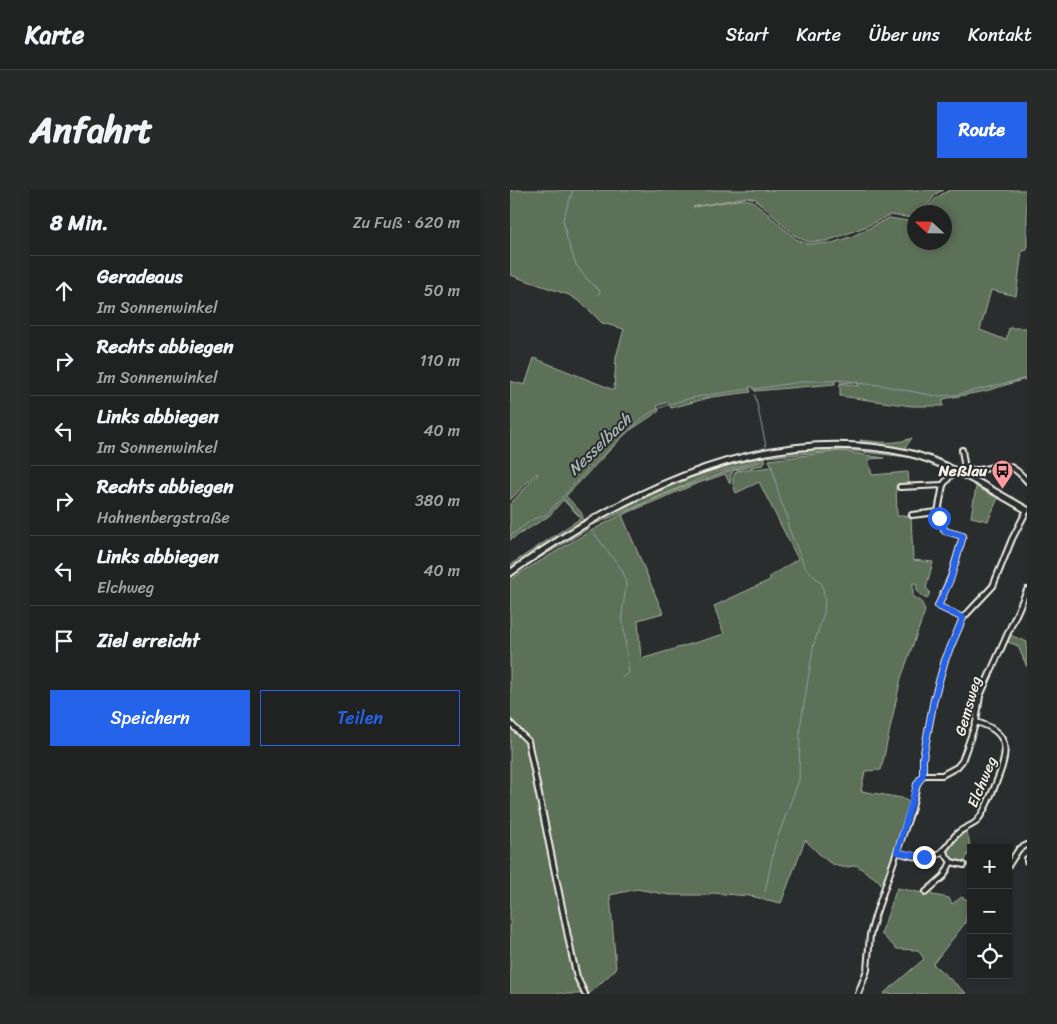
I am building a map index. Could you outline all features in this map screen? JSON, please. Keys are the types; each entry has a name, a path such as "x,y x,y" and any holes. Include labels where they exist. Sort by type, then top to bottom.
{"main road":[{"path":"510,573 590,521 634,498 723,463 766,452 806,446 841,444 876,447 905,453 954,471 1027,510"}],"street":[{"path":"962,450 965,469 973,471 1010,465 1027,481"},
{"path":"912,515 938,512 943,485 954,471"},
{"path":"900,487 943,485"},
{"path":"858,994 867,970 870,935 875,916 897,852 917,784 923,775 923,758 934,699 945,660 963,618 993,586 1012,539 1027,510"},
{"path":"939,518 945,531 963,536 951,578 938,606 963,618"},
{"name":"Gemsweg","path":"923,775 942,775 956,767 968,747 976,722 980,696 1027,590"},
{"name":"Elchweg","path":"943,851 958,832 976,822 982,813 1004,762 1005,745 998,732 976,722"},
{"path":"510,723 528,742 572,956 577,977 586,994"},
{"path":"1012,860 1019,849 1027,845"},
{"path":"897,852 924,857 935,856 943,851 951,862 964,865"},
{"path":"926,892 944,876 951,862"}],"green space":[{"path":"510,190 944,190 937,193 928,205 907,205 907,217 890,215 865,227 827,241 808,242 794,235 755,199 747,197 693,207 744,199 753,201 796,239 807,244 832,243 853,236 889,218 907,221 907,250 952,250 952,205 931,205 939,196 951,190 1027,190 1027,250 1022,251 1016,296 991,290 980,330 1006,340 1009,328 1027,328 1027,380 986,391 943,399 943,406 912,406 840,396 840,383 859,386 857,382 835,380 835,384 755,391 753,387 749,387 751,392 712,397 671,408 668,402 657,406 659,411 626,433 566,496 581,512 584,520 510,569 510,565 581,518 563,500 549,516 510,540 510,504 538,474 510,500 510,381 525,385 534,358 614,390 616,357 624,329 602,323 583,304 569,295 510,275"},
{"path":"912,438 904,449 861,442 860,440 893,442"},
{"path":"841,447 884,451 908,457 843,450 768,457 769,454"},
{"path":"840,451 884,458 868,459 872,475 908,472 909,483 896,486 897,516 911,516 913,560 933,562 926,588 930,592 927,599 920,595 916,583 913,583 913,597 921,601 925,611 901,678 881,770 865,771 861,791 902,798 909,802 883,887 879,881 856,865 841,867 834,865 805,840 781,903 750,896 712,893 707,895 670,895 637,889 610,895 616,969 589,994 579,977 572,949 568,949 575,981 583,994 510,994 510,725 523,737 532,755 530,739 510,721 510,580 577,539 622,515 663,613 638,620 641,659 724,634 714,606 770,580 770,576 798,559 759,482 736,493 734,487 733,476 737,471 772,467 769,460"},
{"path":"764,455 766,458 709,475 593,525 594,522 605,516 688,478"},
{"path":"766,460 763,465 734,470 731,475 730,484 725,474 622,515 654,499 709,477"},
{"path":"976,487 998,498 988,521 971,517"},
{"path":"588,525 590,528 520,570"},
{"path":"1010,635 1027,642 1027,667 1018,646 1008,642"},
{"path":"965,831 970,843 967,844 967,856 964,864 952,859 946,852"},
{"path":"897,888 949,898 952,904 962,897 967,900 965,923 933,964 967,994 883,994 924,959 918,950 897,949 881,934"}],"waterway":[{"path":"573,190 563,219 567,239 576,265 600,291 598,295"},
{"name":"Nesselbach","path":"840,382 880,385 935,396 955,395 1027,378"},
{"name":"Nesselbach","path":"755,391 754,389 807,381 835,381"},
{"name":"Nesselbach","path":"510,536 533,519 546,515 589,468 645,416 682,400 750,389"},
{"path":"755,395 766,446"},
{"path":"765,892 775,844 799,780 800,728 814,643 824,613 825,600 822,584 805,567 788,527 788,517 781,502 772,467"},
{"path":"562,497 580,516"},
{"path":"593,532 622,570 625,578 626,586 622,614 629,673 621,678"}],"place":[{"name":"Neßlau","path":"1003,490"}],"route":[{"path":"924,857 897,852 912,808 917,784 923,775 923,758 934,699 945,660 953,637 963,618 938,606 951,578 963,536 945,531 939,518"}]}
